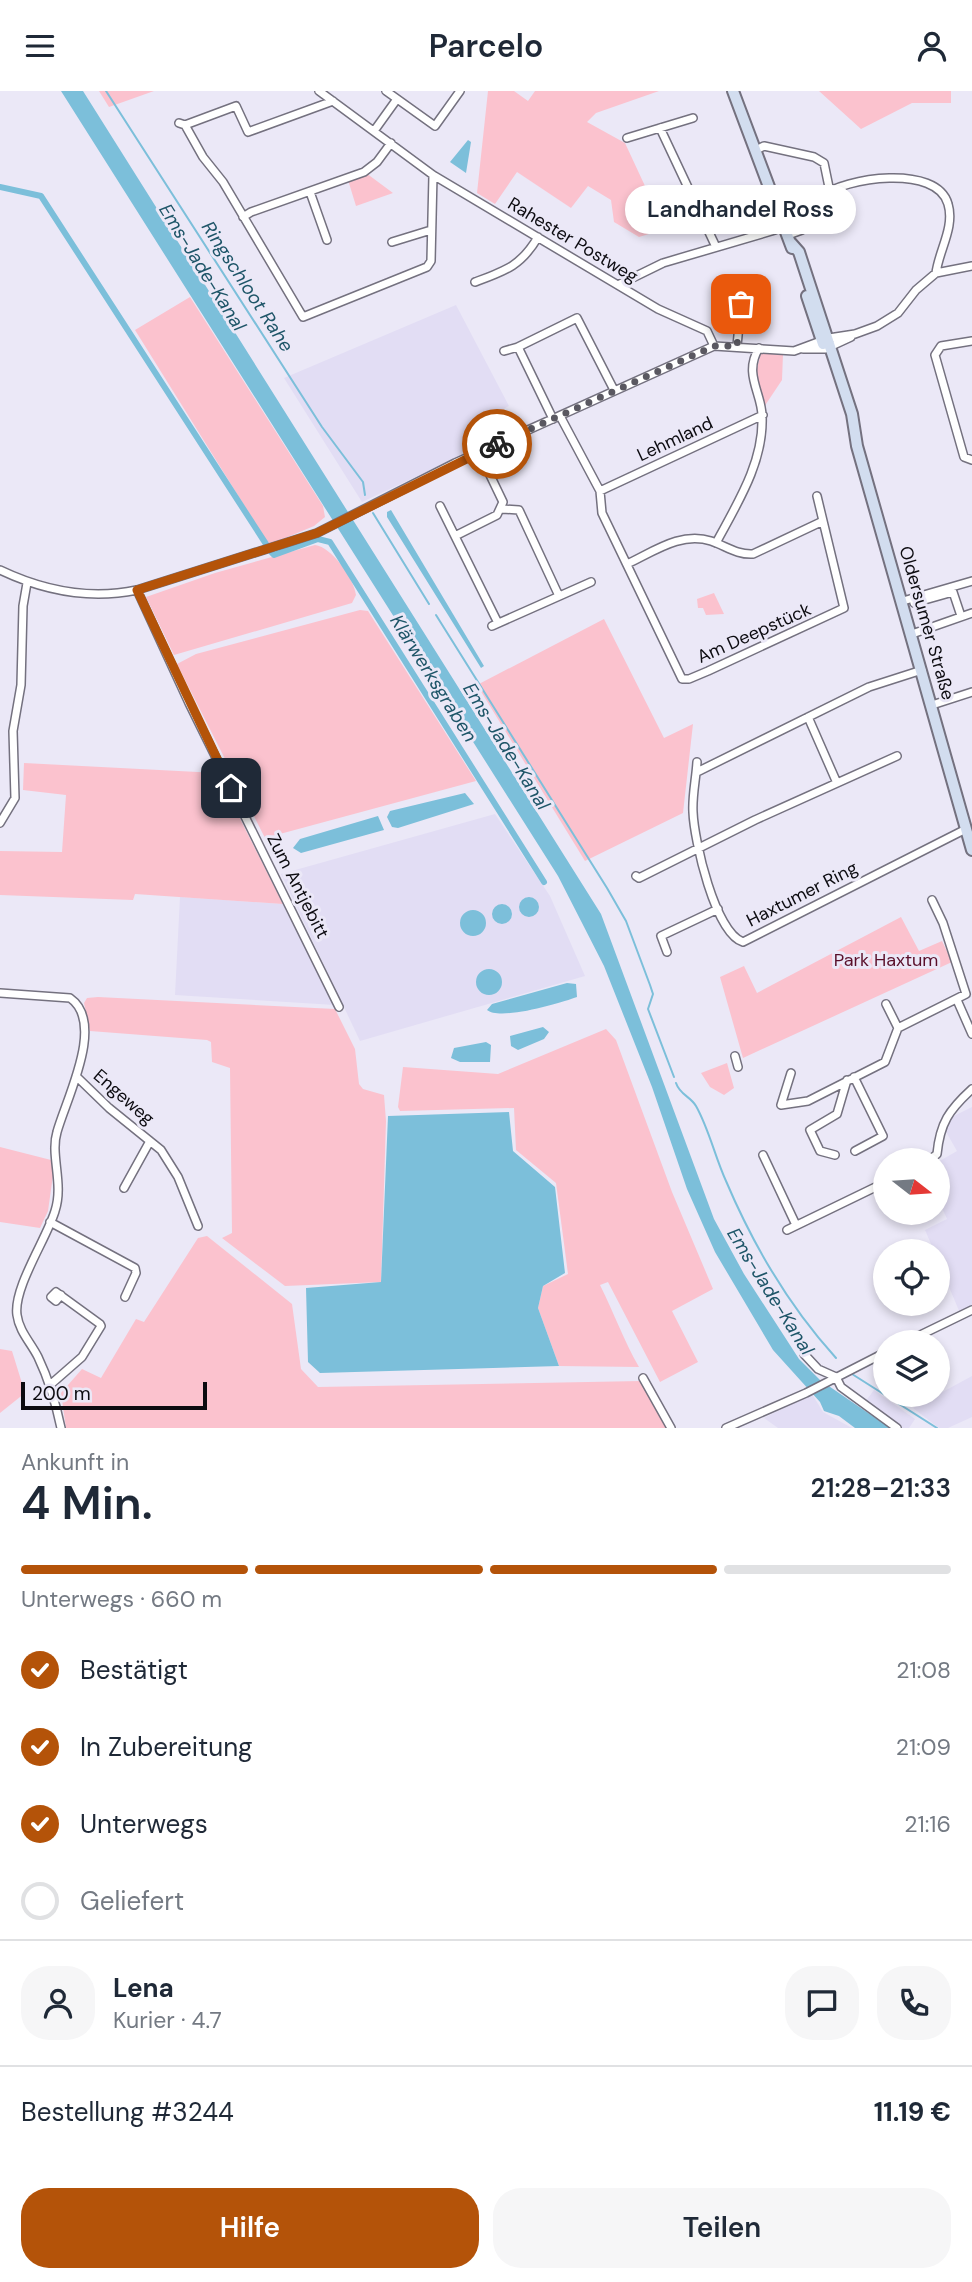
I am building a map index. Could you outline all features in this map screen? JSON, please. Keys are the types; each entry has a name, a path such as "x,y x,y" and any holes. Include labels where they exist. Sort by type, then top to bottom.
{"main road":[{"name":"Oldersumer Straße","path":"733,91 790,239 799,252 908,602 912,634 970,839"}],"street":[{"name":"Rahester Postweg","path":"319,91 433,175 658,309 707,331 714,346"},
{"path":"386,91 435,126 460,91"},
{"path":"374,131 397,99"},
{"path":"333,101 248,132 236,106 182,124 243,217 303,317 427,267 431,261 433,175"},
{"path":"627,138 693,118"},
{"path":"660,128 716,247"},
{"path":"243,217 364,172 377,162 391,143"},
{"path":"756,149 764,146 814,157 824,163 830,192"},
{"path":"790,239 802,230 818,198 830,192 878,177 914,180 939,191 946,199 950,213 936,273"},
{"path":"310,192 327,240"},
{"path":"392,242 430,230"},
{"path":"618,285 663,264 775,230"},
{"path":"475,282 500,273 526,257 538,237"},
{"path":"0,569 27,583 61,591 108,596 137,590 298,540 479,452 714,346 802,349 827,344 888,321 916,290 936,273 972,266"},
{"path":"737,346 741,304"},
{"path":"504,351 518,347 577,318 614,390"},
{"path":"972,341 941,346 935,355 964,457 972,460"},
{"name":"Am Deepstück","path":"518,347 600,491 602,513 679,676 689,679 845,608 817,496"},
{"path":"716,543 752,472 762,415 753,377 759,348"},
{"name":"Lehmland","path":"600,491 762,415"},
{"path":"455,536 497,515 502,509 503,502 479,452"},
{"path":"440,506 495,625 590,582"},
{"path":"502,509 519,510 559,596"},
{"path":"627,565 685,538 700,538 742,555 753,554 823,521"},
{"path":"908,602 972,581"},
{"path":"0,823 15,798 13,731 21,685 23,607 27,583"},
{"name":"Zum Antjebitt","path":"137,590 188,703 339,1007"},
{"path":"908,602 953,592 961,617"},
{"path":"912,634 972,613"},
{"path":"697,772 869,687 922,670"},
{"path":"932,705 972,692"},
{"path":"808,717 837,783"},
{"path":"636,876 698,850 897,755"},
{"name":"Haxtumer Ring","path":"697,762 693,811 698,850 718,909 733,939 743,942 970,839"},
{"path":"791,1073 781,1105 808,1101 885,1062 898,1028 966,994 943,923 932,900"},
{"path":"667,952 661,936 718,909"},
{"path":"0,993 57,996 79,1005 83,1017 83,1055 56,1135 60,1178 55,1211 17,1305 20,1327 50,1385 61,1428"},
{"path":"957,1000 972,1034"},
{"path":"886,1005 898,1028"},
{"path":"735,1056 738,1067"},
{"name":"Engeweg","path":"77,1077 109,1108 160,1150 178,1177 198,1226"},
{"path":"850,1078 883,1136 855,1151"},
{"path":"835,1155 820,1151 810,1129 838,1114 850,1078"},
{"path":"938,1148 939,1131 948,1111 972,1089"},
{"name":"Engeweg","path":"124,1188 150,1141"},
{"path":"762,1155 796,1225"},
{"path":"787,1230 873,1188"},
{"path":"50,1222 135,1268 136,1273 125,1297"},
{"path":"50,1385 82,1357 101,1326 61,1295"},
{"path":"931,1330 972,1310"},
{"path":"804,1354 818,1369 897,1428"},
{"path":"726,1428 806,1393 873,1359"},
{"path":"643,1378 671,1428"}],"shaded area":[{"path":"456,305 509,406 480,421 490,442 362,502 284,378"},
{"path":"495,814 550,896 585,976 360,1041 281,874"},
{"path":"180,897 283,904 335,1005 175,995"},
{"path":"972,1107 972,1307 960,1313 950,1289 950,1239 929,1239 925,1230 935,1225 950,1225 950,1155 957,1151 945,1130 952,1117"},
{"path":"972,1376 972,1417 948,1428 939,1428 913,1408 950,1407 950,1388"},
{"path":"873,1391 873,1407 898,1407 915,1419 909,1428 902,1428 865,1402"},
{"path":"812,1394 823,1412 852,1428 778,1428 764,1418"}],"green space":[{"path":"99,91 154,91 109,107"},
{"path":"488,91 514,91 528,101 535,91 659,91 596,113 587,122 625,143 665,229 639,237 614,222 611,200 588,186 571,208 517,172 495,204 477,193"},
{"path":"819,91 951,91 951,103 912,103 861,129"},
{"path":"366,173 393,193 356,206 348,180"},
{"path":"190,297 323,506 325,517 314,526 271,544 267,542 135,330"},
{"path":"761,353 783,354 782,380 764,407 756,372"},
{"path":"315,545 335,557 347,573 356,595 352,603 174,655 146,597 215,573"},
{"path":"714,593 724,614 706,615 703,608 698,608 697,599"},
{"path":"360,610 368,611 476,781 265,838 177,664 196,654"},
{"path":"604,619 664,738 693,724 683,813 585,861 477,685"},
{"path":"24,763 217,773 283,904 135,894 133,900 0,895 0,851 62,852 66,795 23,790"},
{"name":"Park Haxtum","path":"901,917 919,951 942,941 952,962 743,1058 720,977 744,966 757,993"},
{"path":"87,998 335,1009 355,1049 359,1084 363,1089 384,1095 386,1121 381,1282 285,1286 222,1238 232,1233 230,1068 212,1062 211,1042 207,1040 90,1031 84,1003"},
{"path":"606,1029 616,1040 672,1192 713,1289 672,1311 698,1362 660,1382 608,1282 600,1285 639,1367 559,1366 538,1308 543,1286 568,1274 556,1183 516,1150 514,1108 400,1111 398,1107 403,1067 498,1074"},
{"path":"727,1063 734,1088 724,1095 710,1087 701,1073"},
{"path":"0,1147 55,1161 48,1211 40,1228 0,1222"},
{"path":"207,1236 292,1304 301,1369 318,1387 641,1381 666,1428 66,1428 61,1393 82,1369 101,1378 136,1319 144,1322 198,1238"},
{"path":"0,1349 12,1351 25,1393 0,1413"}],"water":[{"path":"61,91 83,91 601,914 714,1219 744,1274 799,1359 820,1380 890,1428 855,1428 839,1416 824,1411 820,1402 773,1350 715,1252 687,1189 652,1087 604,966 558,876"},
{"path":"468,140 471,142 466,173 450,162"},
{"path":"391,510 484,666 481,668 387,517 387,512"},
{"path":"465,793 474,804 398,828 392,827 387,817 390,811"},
{"path":"378,816 384,830 301,853 293,848 300,839"},
{"path":"529,897 536,900 539,907 536,914 529,917 522,914 519,907 522,900"},
{"path":"502,904 509,907 512,914 509,921 502,924 495,921 492,914 495,907"},
{"path":"473,910 482,914 486,923 482,932 473,936 464,932 460,923 464,914"},
{"path":"489,969 499,972 502,982 499,992 489,995 479,992 476,982 479,972"},
{"path":"567,983 576,984 577,997 517,1012 494,1013 487,1010 492,1004"},
{"path":"543,1027 549,1032 544,1039 518,1050 511,1046 510,1036"},
{"path":"486,1042 491,1045 490,1062 460,1062 451,1058 454,1048"},
{"path":"509,1112 513,1151 555,1187 565,1273 543,1286 538,1308 559,1366 320,1373 308,1362 306,1288 381,1282 388,1116"}],"waterway":[{"name":"Ringschloot Rahe","path":"106,91 322,427 363,482 365,495"},
{"name":"Klärwerksgraben","path":"0,187 41,196 266,544"},
{"path":"373,513 429,604"},
{"name":"Klärwerksgraben","path":"272,553 274,555 318,539 330,542 544,882"},
{"name":"Ems-Jade-Kanal","path":"436,615 626,921 653,994 648,1009 674,1077"},
{"name":"Ems-Jade-Kanal","path":"676,1083 701,1115 726,1181 760,1252 802,1317 836,1358"},
{"path":"852,1374 937,1428"}],"way so far":[{"path":"497,444 714,346 737,346 741,304"}],"place":[{"name":"Landhandel Ross","path":"741,304"}],"route":[{"path":"231,788 188,703 137,590 317,533 356,511 497,444"}]}
